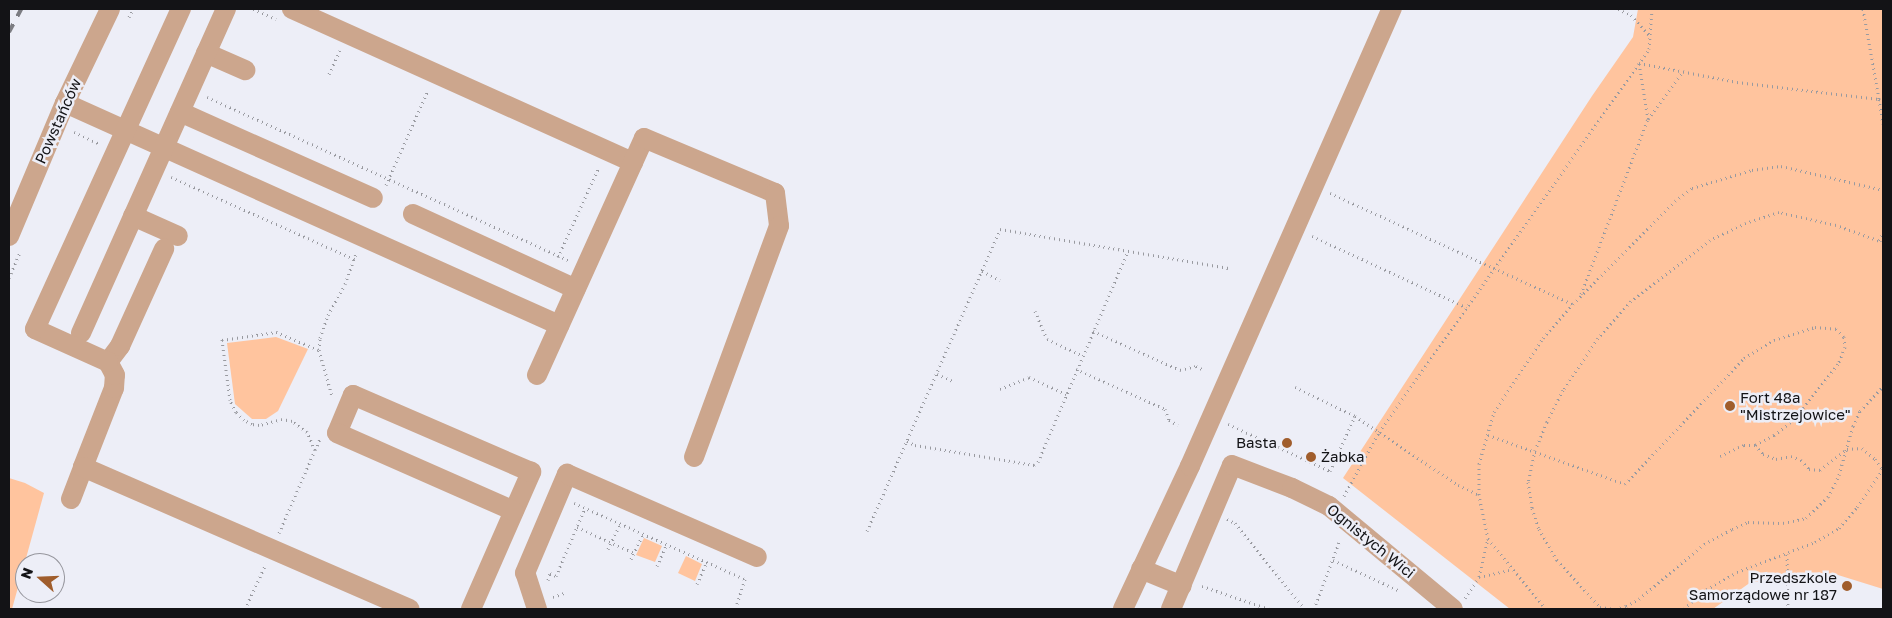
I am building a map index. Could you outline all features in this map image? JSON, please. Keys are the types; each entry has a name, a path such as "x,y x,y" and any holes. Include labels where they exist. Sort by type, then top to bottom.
{"street":[{"name":"Powstańców","path":"9,236 64,103 110,9"},
{"path":"71,499 116,383 115,375 108,362 35,329 181,9"},
{"path":"82,333 226,9"},
{"path":"292,9 633,162"},
{"path":"1123,609 1212,417 1392,9"},
{"path":"206,53 245,70"},
{"path":"64,103 559,325"},
{"path":"180,112 379,192"},
{"path":"537,375 644,138 775,193 779,226 694,457"},
{"path":"413,214 576,289"},
{"path":"108,362 120,346 171,242 133,216"},
{"path":"471,609 514,511 531,472 353,395 337,433 514,511"},
{"name":"Ognistych Wici","path":"1171,609 1232,465 1305,494 1343,515 1458,605"},
{"path":"83,467 409,609"},
{"path":"542,604 524,573 567,474 757,557"},
{"path":"1141,569 1183,583"}],"path":[{"path":"1618,9 1631,15 1650,36"},
{"path":"1314,609 1333,560 1343,515 1357,469 1379,432 1649,49 1652,9"},
{"path":"1863,9 1881,99 1883,124"},
{"path":"341,48 350,52"},
{"path":"1639,63 1737,82 1881,99"},
{"path":"1639,63 1648,119"},
{"path":"1580,297 1648,119 1683,71"},
{"path":"379,192 388,179 429,88 438,92"},
{"path":"190,89 585,268"},
{"path":"73,131 116,151"},
{"path":"559,256 600,167 591,163"},
{"path":"1458,605 1479,577 1488,538 1479,495 1479,464 1494,412 1543,338 1573,304 1675,201 1692,188 1752,170 1781,166 1883,190"},
{"path":"154,169 354,259"},
{"path":"1313,186 1573,304"},
{"path":"1883,232 1882,242 1836,225 1779,212 1746,223 1710,240 1631,301 1598,338 1563,390 1547,422 1536,450 1528,482 1532,508 1539,529 1557,560 1600,608 1616,609 1639,599 1704,544 1732,529 1748,522 1783,523 1806,518 1828,497 1839,475 1853,426 1860,411 1883,386"},
{"path":"1294,228 1466,307"},
{"path":"866,530 1000,229 1229,268"},
{"path":"332,397 319,350 320,338 328,315 345,284 362,238"},
{"path":"907,441 915,445 1034,465 1038,462 1092,331 1128,251"},
{"path":"982,271 1000,280"},
{"path":"1035,311 1046,340 1082,355"},
{"path":"1488,435 1536,450 1625,484 1744,358 1774,340 1815,327 1836,329 1844,337 1845,347 1838,364 1794,419 1774,435 1755,445 1744,446 1720,456"},
{"path":"1092,331 1180,370 1196,366 1202,369"},
{"path":"315,450 307,432 292,421 282,419 259,425 252,424 236,412 230,400 222,340 276,332 319,350"},
{"path":"1076,369 1165,409 1169,420 1178,425"},
{"path":"937,374 953,381"},
{"path":"1000,389 1029,376 1066,394"},
{"path":"1295,387 1355,416 1458,484 1479,495"},
{"path":"1212,417 1330,471 1355,416"},
{"path":"278,536 323,433"},
{"path":"1684,609 1702,592 1736,572 1788,554 1815,542 1839,528 1857,507 1883,470 1862,448 1847,449 1820,470 1809,469 1801,460 1792,456 1776,459 1763,454 1755,445"},
{"path":"558,496 745,579 736,609"},
{"path":"547,582 550,573 556,576 585,508"},
{"path":"1213,513 1235,523 1305,609"},
{"path":"608,549 620,524"},
{"path":"577,527 634,553"},
{"path":"631,559 642,534"},
{"path":"1488,538 1546,609"},
{"path":"657,566 667,544"},
{"path":"1788,554 1788,609"},
{"path":"1333,560 1403,592"},
{"path":"697,584 707,562"},
{"path":"245,609 265,564"},
{"path":"1479,577 1513,569"},
{"path":"1183,583 1269,609"},
{"path":"542,604 564,593"}],"shaded area":[{"path":"1638,9 1883,9 1883,589 1838,575 1751,582 1713,609 1510,609 1343,478 1592,96 1633,37"},
{"path":"276,337 308,349 278,411 266,419 252,419 235,404 227,343"},
{"path":"9,478 25,483 44,493 27,553 15,553 15,598 12,609 9,609"},
{"path":"644,538 662,546 655,562 636,555"},
{"path":"686,556 702,564 695,581 678,573"}],"railway":[{"path":"9,32 21,9"}],"place":[{"name":"Fort 48a \"Mistrzejowice\"","path":"1730,406"},
{"name":"Basta","path":"1287,443"},
{"name":"Żabka","path":"1311,457"},
{"name":"Przedszkole Samorządowe nr 187","path":"1847,586"}]}
